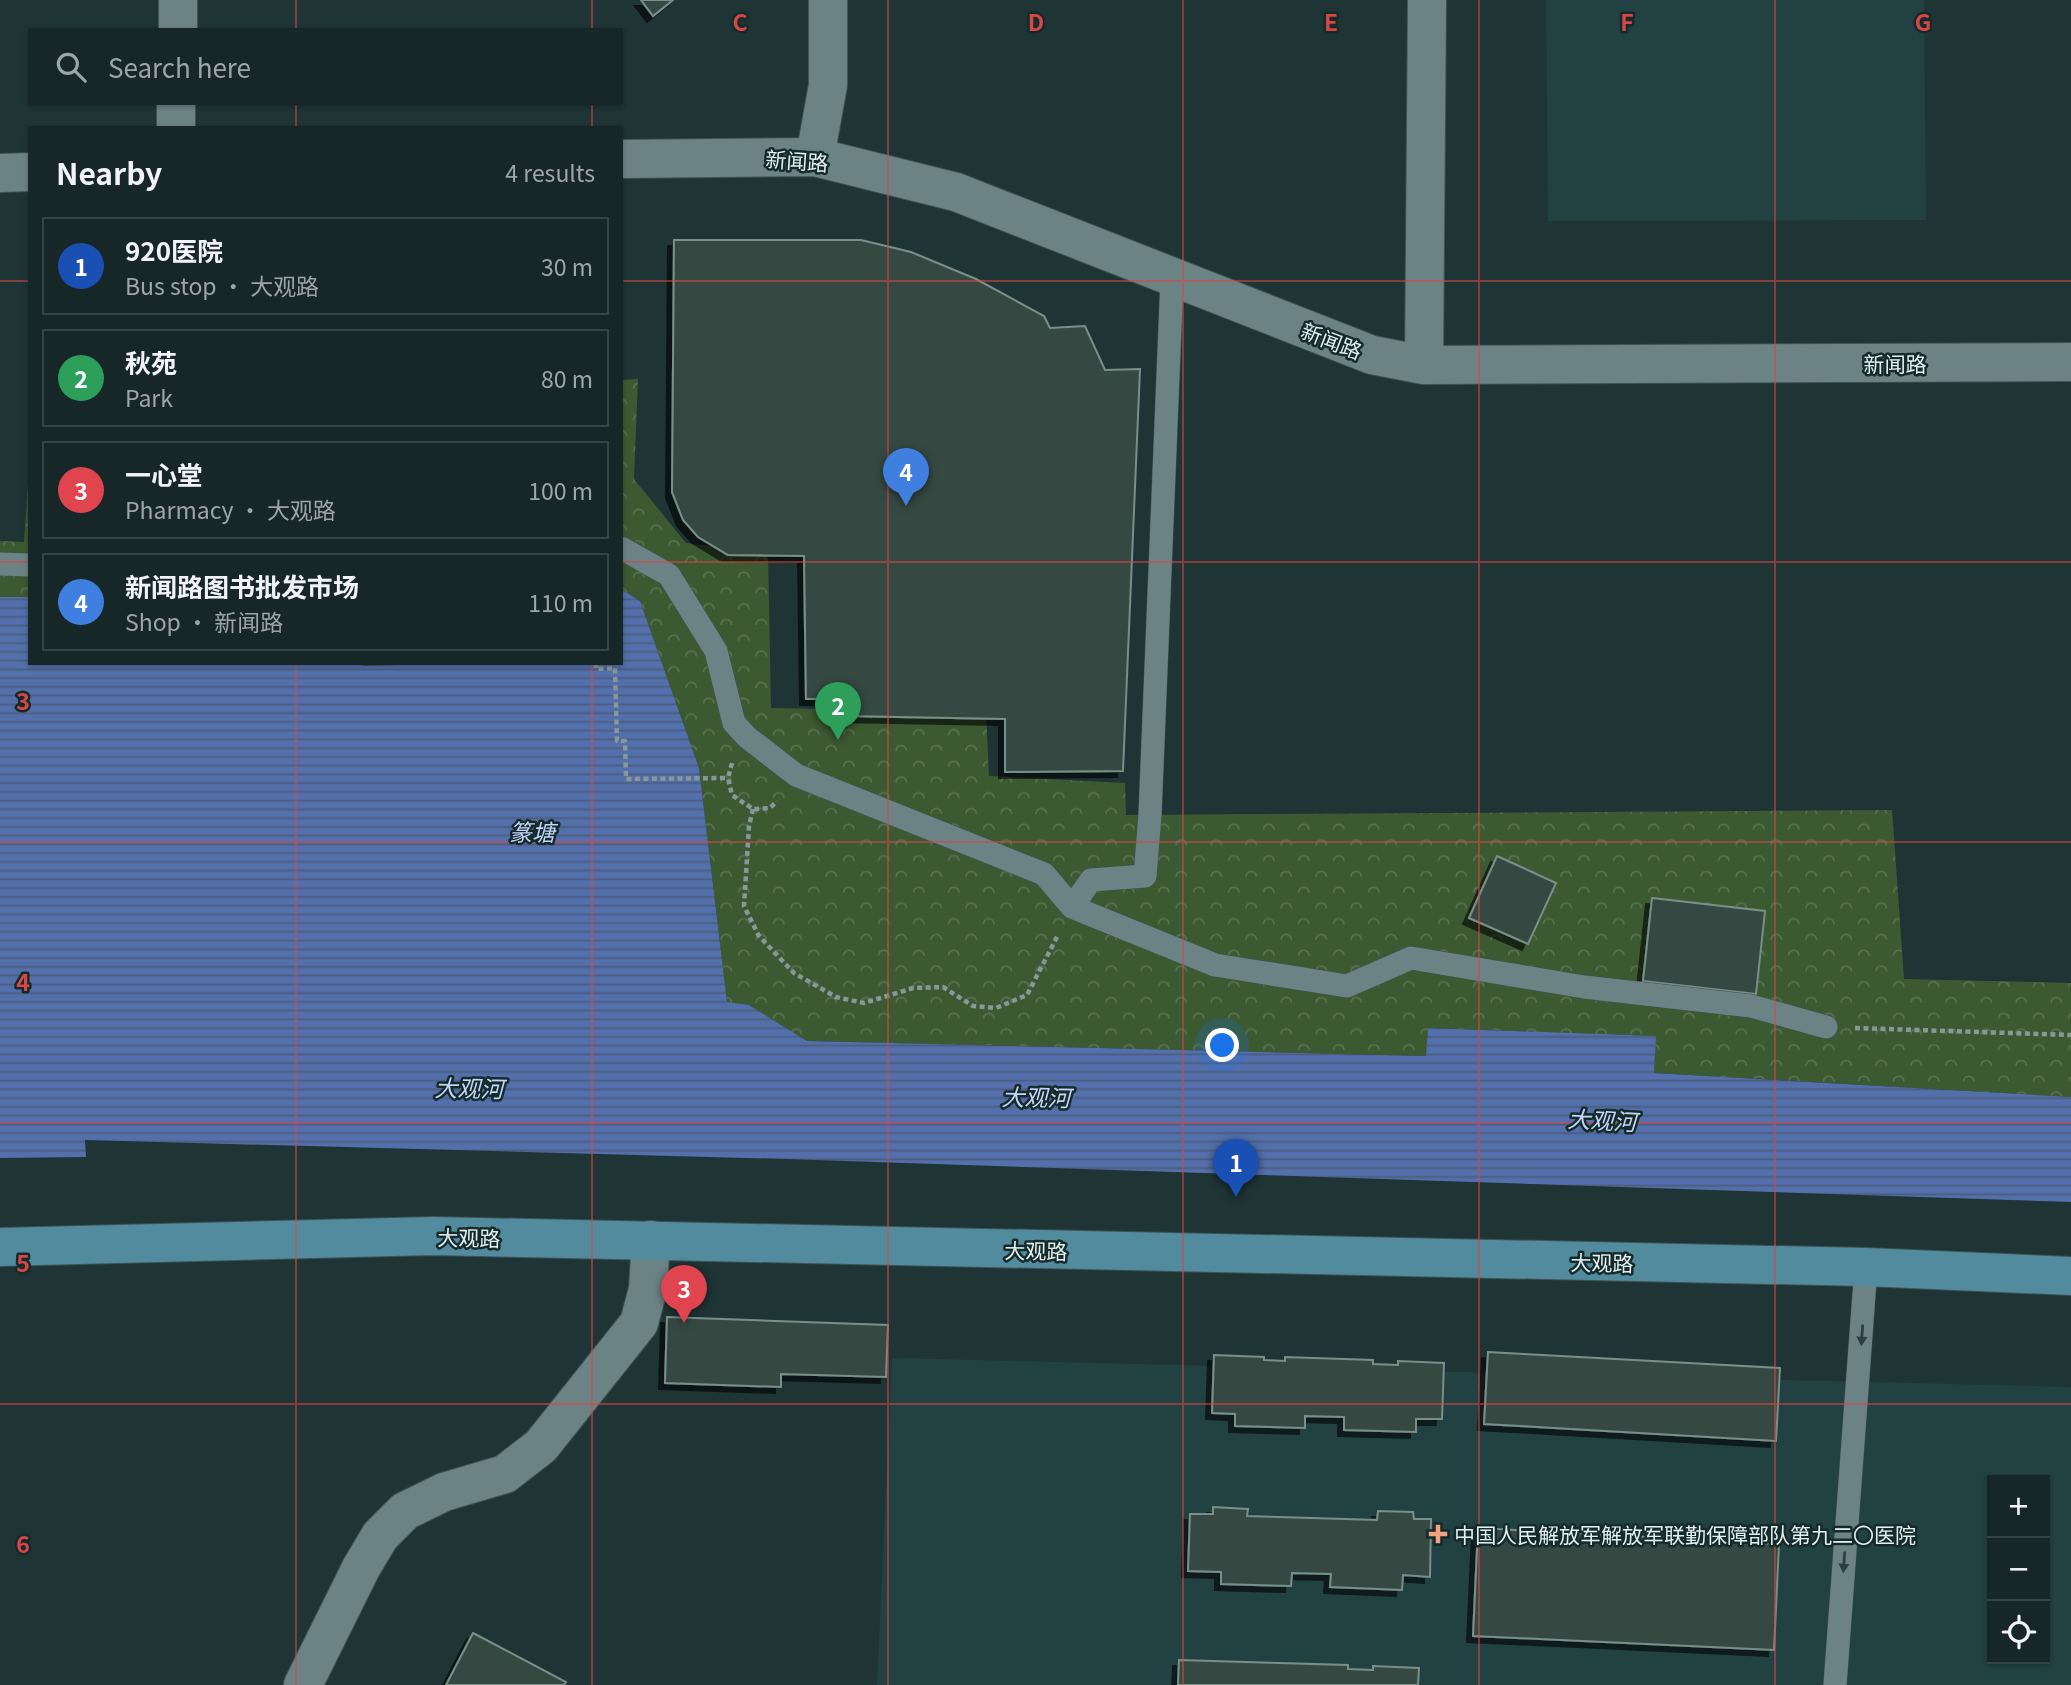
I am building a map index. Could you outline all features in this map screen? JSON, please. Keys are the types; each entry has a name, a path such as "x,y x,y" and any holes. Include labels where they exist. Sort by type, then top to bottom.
{"main road":[{"name":"大观路","path":"0,1247 433,1236 1866,1267 2071,1276"}],"street":[{"path":"178,0 178,28"},
{"path":"815,157 828,85 828,0"},
{"path":"1424,365 1427,0"},
{"path":"176,105 176,126"},
{"name":"新闻路","path":"623,159 815,157 956,192 1372,355 1424,365 2071,362"},
{"path":"0,173 28,172"},
{"path":"303,1685 360,1568 380,1536 405,1511 444,1492 505,1474 541,1446 639,1323 648,1289 650,1240"}],"lane":[{"path":"1072,907 1091,880 1144,876 1150,815 1172,278"},
{"path":"623,549 669,575 716,651 734,723 747,737 796,775 1044,874 1072,907 1215,965 1346,986 1411,958 1584,986 1751,1006 1826,1027"},
{"path":"0,564 28,565"},
{"path":"1835,1685 1866,1267"}],"path":[{"path":"596,665 596,669 615,668 617,741 625,741 626,779 728,778"},
{"path":"753,809 749,826 744,906 759,936 794,972 836,997 864,1003 913,988 943,987 973,1006 996,1008 1027,995 1072,907"},
{"path":"1826,1027 2071,1035"}],"shaded area":[{"path":"1546,0 1924,0 1926,220 1548,221"},
{"name":"中国人民解放军解放军联勤保障部队第九二〇医院","path":"892,1358 2071,1387 2071,1685 877,1685"}],"green space":[{"path":"638,379 634,479 686,543 768,553 771,708 986,712 989,776 1125,783 1126,815 1892,810 1904,979 2071,983 2071,1097 1654,1073 1655,1036 1428,1028 1427,1056 807,1041 749,1005 727,1003 699,768 640,601 623,590 623,380"},
{"path":"28,484 28,597 0,597 0,541 24,542"}],"water":[{"path":"623,590 640,601 699,768 727,1002 749,1005 807,1041 1426,1056 1428,1028 1656,1036 1654,1073 2071,1097 2071,1202 786,1159 85,1140 86,1157 0,1158 0,597 28,597 28,665 623,665"}],"building":[{"path":"641,0 673,0 653,16"},
{"path":"674,240 861,240 911,252 976,279 1044,316 1050,328 1085,326 1105,370 1140,369 1123,771 1005,772 1005,719 845,716 845,699 806,699 804,556 728,555 698,537 683,520 672,492"},
{"path":"1497,856 1556,883 1528,944 1469,918"},
{"path":"1652,898 1765,911 1756,994 1643,981"},
{"path":"667,1317 888,1325 886,1377 781,1374 781,1387 665,1383"},
{"path":"1488,1352 1780,1368 1776,1441 1484,1424"},
{"path":"1214,1355 1264,1357 1264,1360 1285,1361 1285,1357 1373,1360 1373,1364 1398,1365 1398,1361 1444,1363 1442,1419 1416,1419 1416,1432 1344,1430 1344,1417 1305,1416 1305,1428 1235,1426 1235,1414 1212,1413"},
{"path":"1213,1507 1248,1509 1247,1516 1377,1520 1378,1511 1413,1512 1414,1519 1431,1519 1430,1577 1403,1575 1402,1590 1330,1587 1331,1574 1292,1573 1291,1586 1221,1584 1221,1572 1188,1571 1190,1514 1213,1514"},
{"path":"1478,1528 1779,1544 1774,1650 1473,1636"},
{"path":"473,1633 566,1682 564,1685 446,1685"},
{"path":"1179,1660 1348,1665 1348,1669 1373,1670 1373,1666 1419,1668 1418,1685 1178,1685"}],"place":[{"name":"新闻路图书批发市场","path":"906,506"},
{"name":"秋苑","path":"838,740"},
{"name":"920医院","path":"1236,1197"},
{"name":"一心堂","path":"684,1323"},
{"name":"中国人民解放军解放军联勤保障部队第九二〇医院","path":"1438,1534"}],"water label":[{"name":"篆塘","path":"532,831"},
{"name":"大观河","path":"469,1087"},
{"name":"大观河","path":"1036,1096"},
{"name":"大观河","path":"1602,1119"}]}
